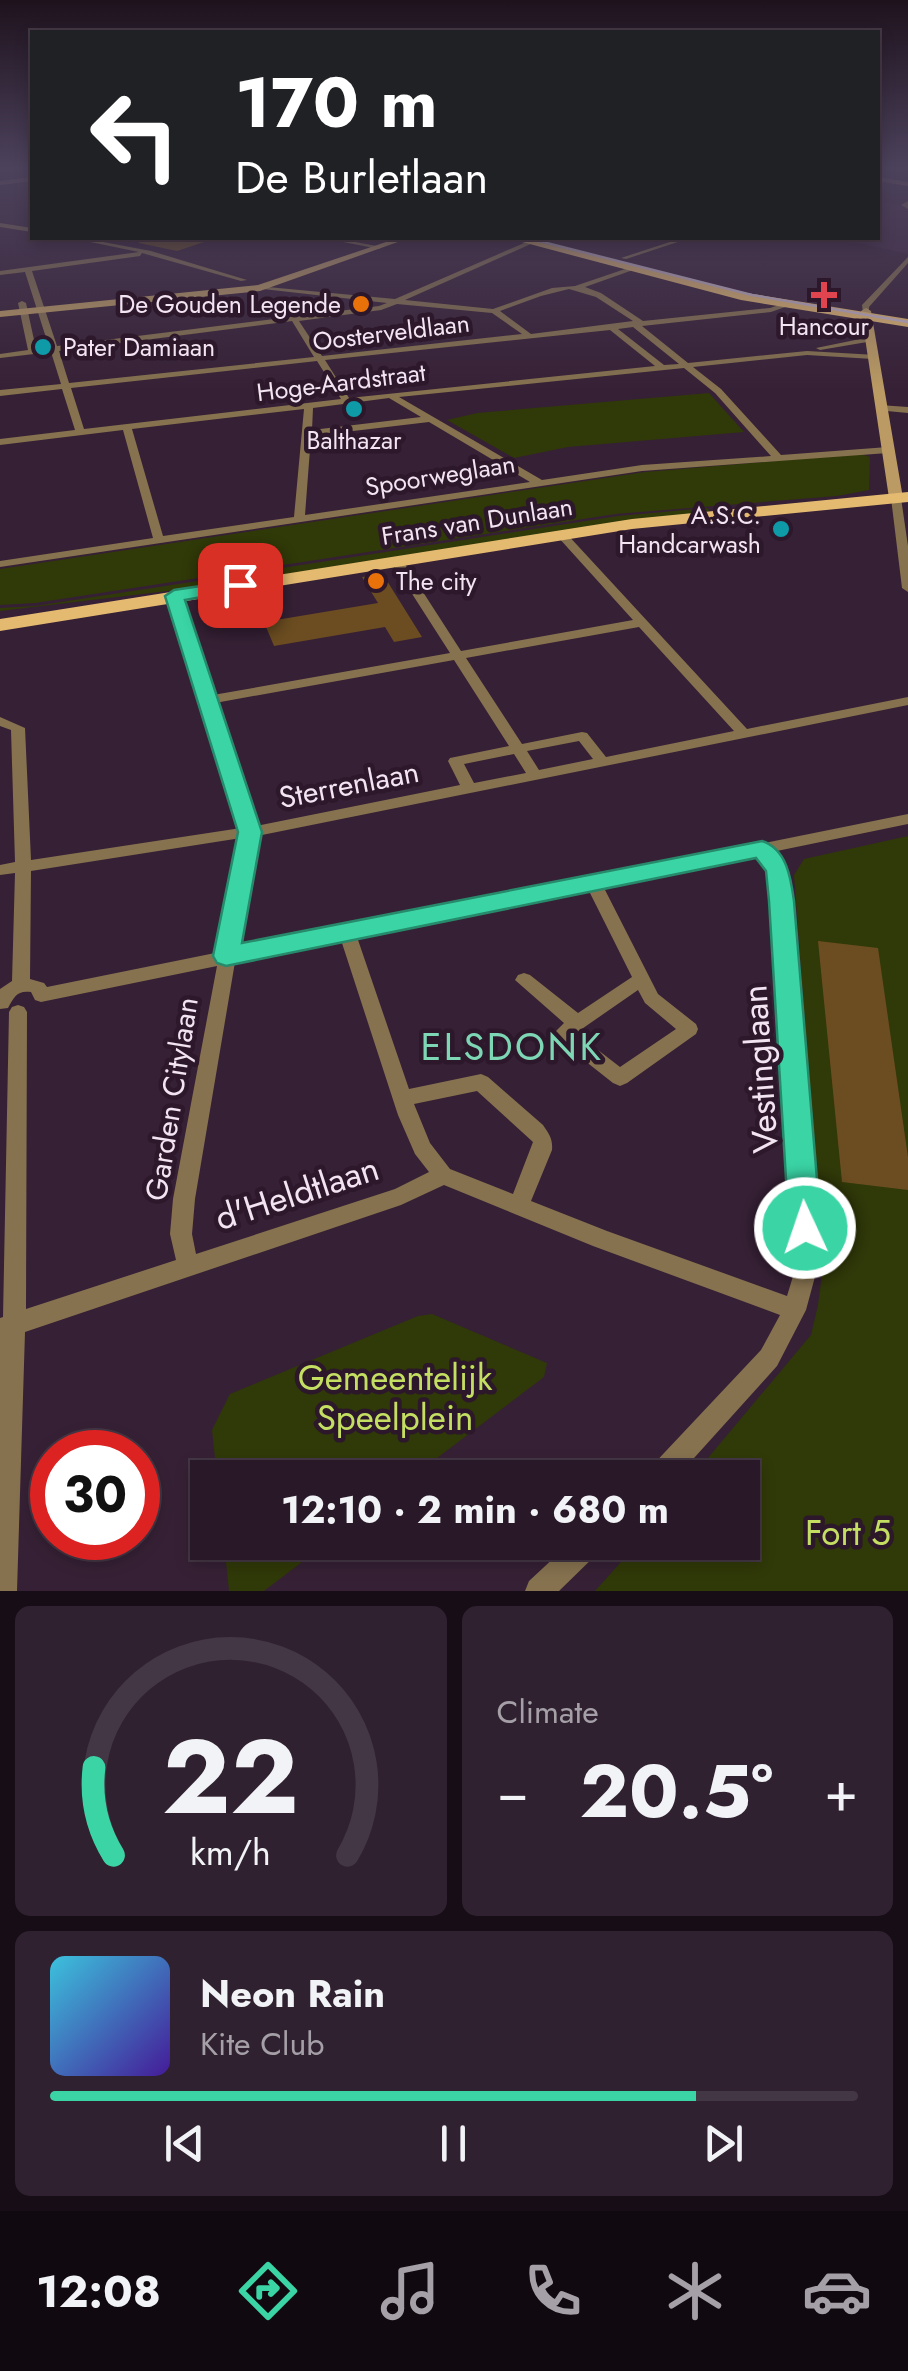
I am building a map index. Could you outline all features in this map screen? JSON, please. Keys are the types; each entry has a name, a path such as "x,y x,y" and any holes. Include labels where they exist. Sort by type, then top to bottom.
{"main road":[{"path":"537,243 866,314"},
{"path":"563,243 646,272 784,304 908,320"},
{"name":"Frans van Dunlaan","path":"0,625 562,535 687,518 902,498"},
{"name":"Frans van Dunlaan","path":"0,615 68,612"}],"street":[{"path":"102,243 149,252 241,285"},
{"path":"262,283 356,243"},
{"path":"0,314 23,308 262,283 310,272 373,243"},
{"path":"0,356 372,310 528,243"},
{"path":"578,288 675,243"},
{"path":"0,272 149,252"},
{"path":"908,260 865,306 879,408 902,498 908,588"},
{"path":"0,262 28,269"},
{"path":"28,269 81,433"},
{"path":"597,292 646,272"},
{"path":"262,283 490,315 530,336"},
{"path":"490,315 566,284 597,292 718,391 777,456"},
{"name":"Oosterveldlaan","path":"0,393 771,310 784,304"},
{"path":"0,305 23,308"},
{"path":"23,308 33,352"},
{"path":"295,320 346,402"},
{"path":"610,326 661,367"},
{"path":"488,330 490,340"},
{"path":"807,353 870,338"},
{"path":"807,353 873,358"},
{"name":"Hoge-Aardstraat","path":"0,442 807,353"},
{"path":"391,396 540,483"},
{"path":"300,520 309,406"},
{"path":"879,408 908,410"},
{"path":"305,434 429,419"},
{"path":"127,428 159,540"},
{"name":"Spoorweglaan","path":"0,564 642,468 888,450"},
{"path":"562,535 744,734"},
{"path":"397,561 536,777"},
{"name":"Garden Citylaan","path":"174,596 250,832 184,1199 182,1234 188,1266"},
{"path":"207,700 644,622"},
{"name":"Sterrenlaan","path":"0,870 250,832 908,700"},
{"path":"0,721 18,728 23,866 21,985"},
{"name":"Sterrenlaan","path":"470,790 455,761 582,736 603,763"},
{"path":"6,1006 32,1008 41,995 908,819"},
{"name":"Vestinglaan","path":"675,1460 769,1358 795,1310 805,1273 792,1004 778,870 762,849"},
{"path":"593,883 642,980 651,998 688,1028 620,1078 563,1032 642,980"},
{"path":"348,932 422,1148 443,1175 600,1240 795,1310"},
{"path":"524,980 576,1022"},
{"path":"3,1591 6,1006 7,992 21,985 38,988 41,995"},
{"path":"404,1098 480,1082 536,1131 543,1141 542,1150 518,1207"},
{"name":"d'Heldtlaan","path":"7,1327 402,1196 443,1175"},
{"path":"539,1591 572,1560"}],"shaded area":[{"path":"859,243 908,243 908,254"}],"green space":[{"path":"709,393 744,432 568,447 514,458 447,420 477,413"},
{"path":"861,454 870,457 869,490 837,496 616,514 35,603 0,605 0,569 645,472"},
{"path":"707,508 710,511 209,586 0,611 618,516"},
{"name":"Fort 5","path":"908,836 908,1591 595,1591 623,1560 760,1560 760,1460 706,1460 811,1335 818,1305 823,1267 794,875 804,859"},
{"name":"Gemeentelijk Speelplein","path":"432,1314 547,1363 544,1377 434,1460 215,1460 212,1430 230,1394 418,1316"},
{"path":"226,1560 305,1560 264,1591 229,1591"}],"building":[{"path":"140,243 200,243 177,251"},
{"path":"384,576 422,637 394,642 385,627 274,646 264,622 378,603 362,577"},
{"path":"818,941 878,948 908,1157 908,1190 842,1182"}],"tram line":[{"path":"548,243 752,295 908,322"}],"place":[{"name":"Hancour","path":"824,295"},
{"name":"De Gouden Legende","path":"361,304"},
{"name":"Pater Damiaan","path":"43,347"},
{"name":"Balthazar","path":"354,409"},
{"name":"A.S.C. Handcarwash","path":"781,529"},
{"name":"The city","path":"376,581"}],"district":[{"name":"ELSDONK","path":"512,1047"}],"route":[{"path":"240,585 174,596 250,832 226,956 762,849 778,870 782,901 805,1228"}]}
